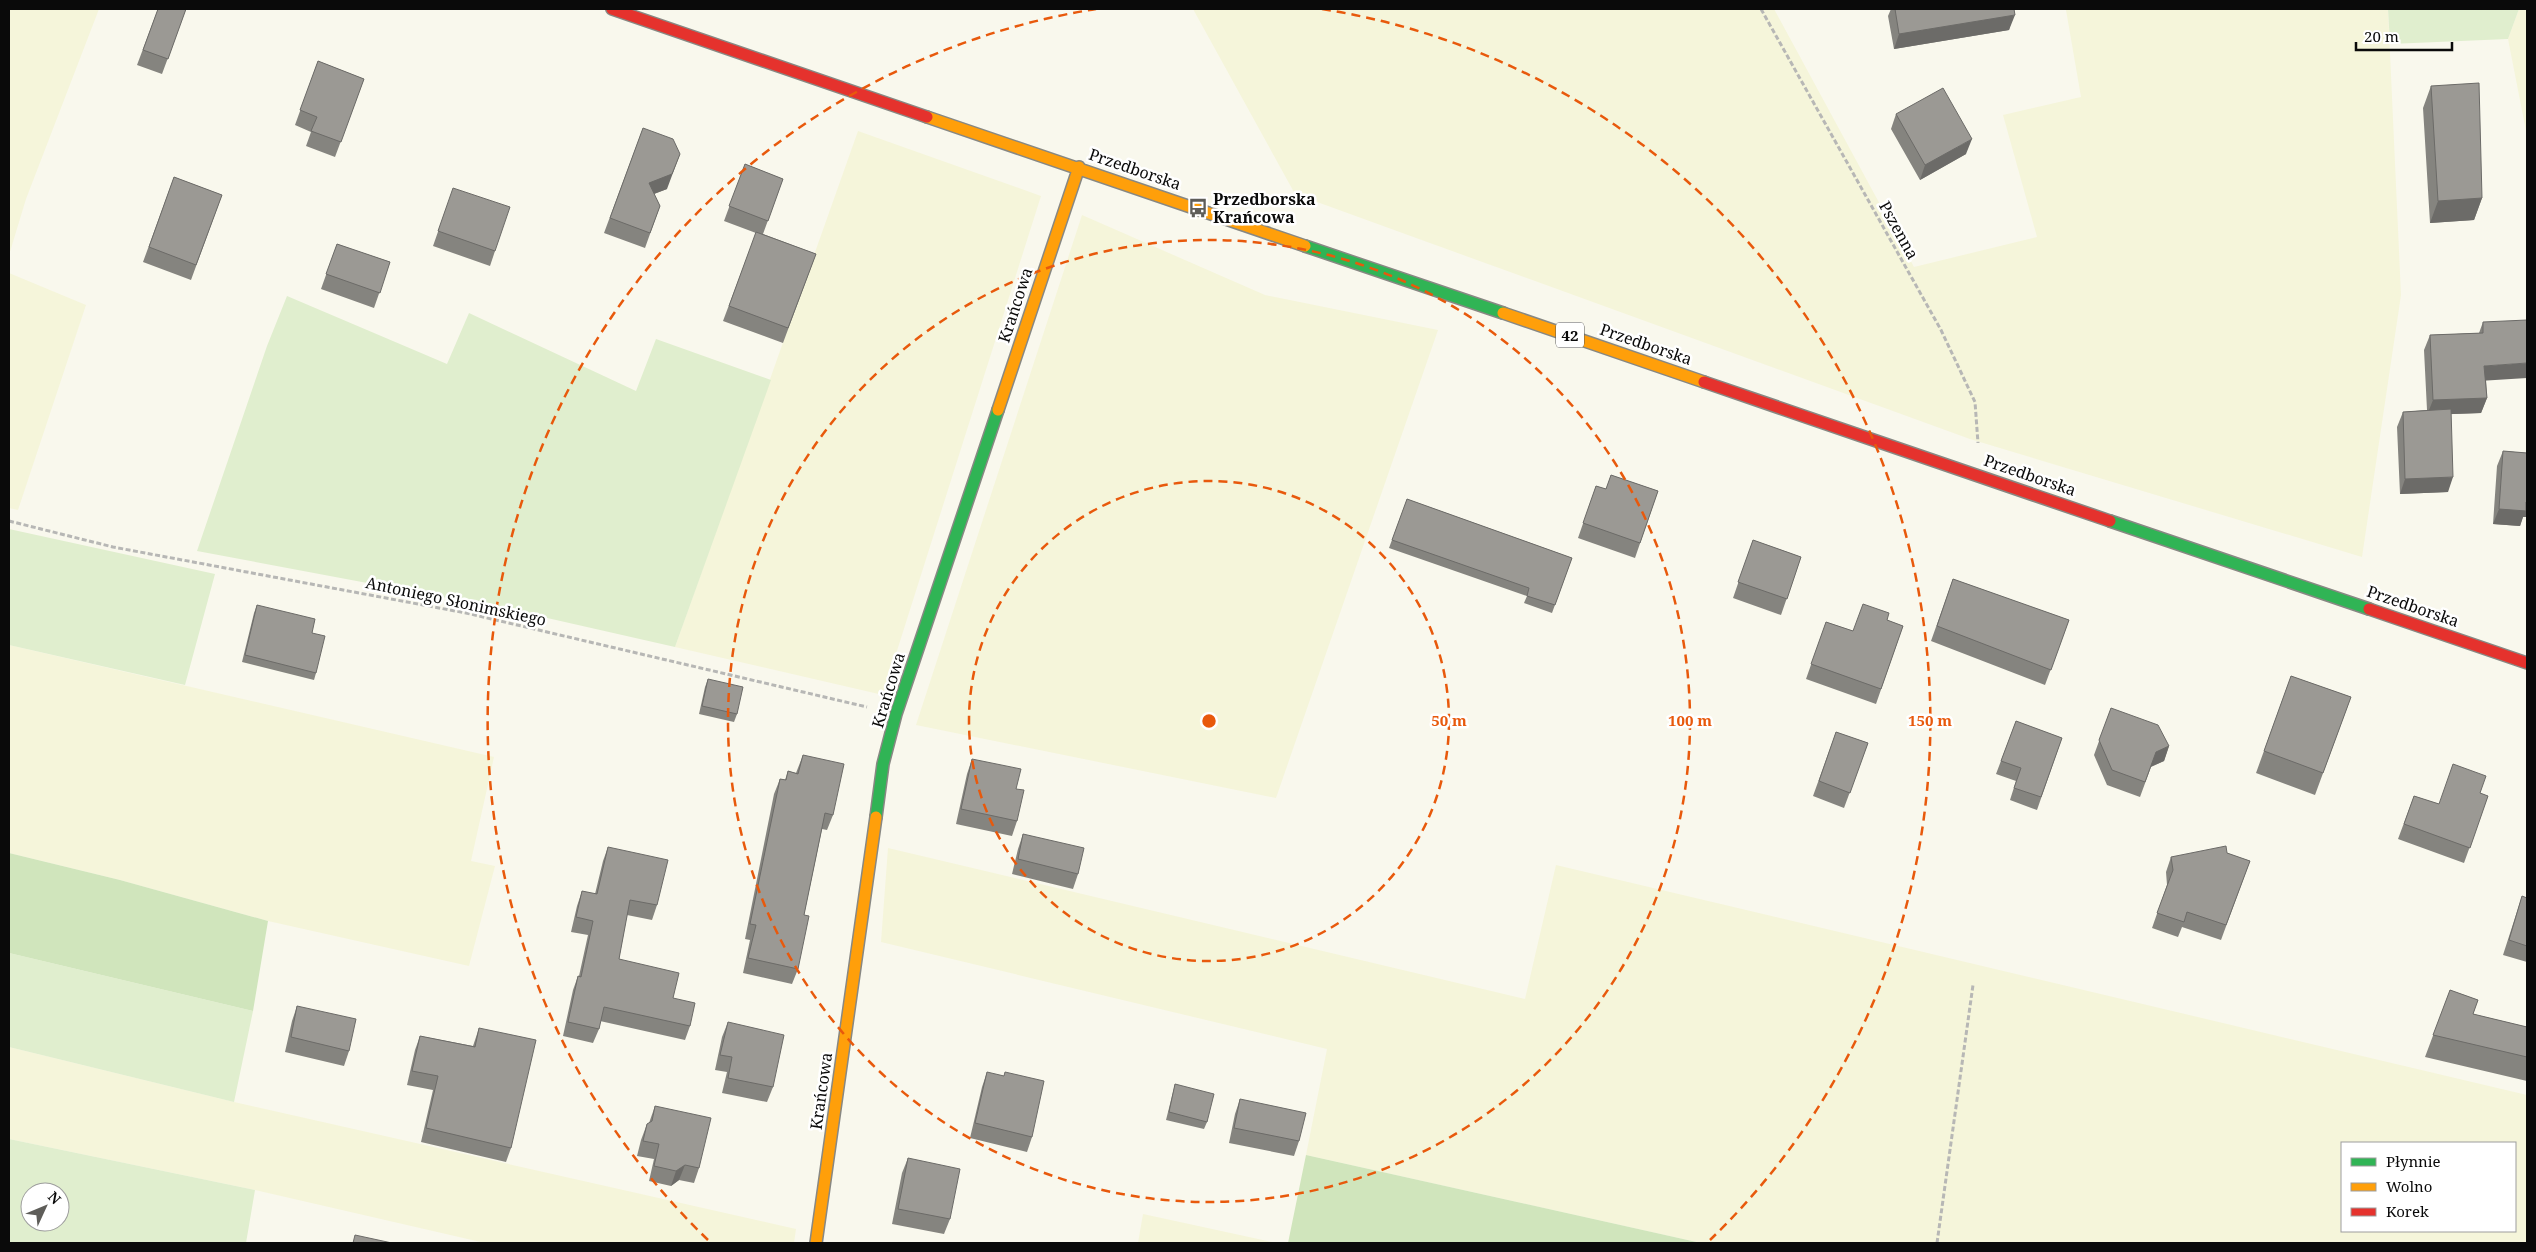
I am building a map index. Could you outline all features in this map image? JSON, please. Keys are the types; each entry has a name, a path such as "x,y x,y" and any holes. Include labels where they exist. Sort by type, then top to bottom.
{"main road":[{"name":"Przedborska","path":"612,9 2527,663"},
{"name":"Krańcowa","path":"816,1243 883,764 896,714 1079,167"}],"path":[{"name":"Pszenna","path":"1761,9 1941,330 1975,402 1981,475"},
{"name":"Antoniego Słonimskiego","path":"9,521 113,547 466,613 896,714"},
{"path":"1937,1243 1973,985"}],"green space":[{"path":"9,9 99,9 26,199 9,255"},
{"path":"1193,9 1774,9 1914,267 2037,237 2003,115 2081,97 2066,10 2388,9 2401,295 2362,557 1970,439 1295,194"},
{"path":"2388,9 2519,9 2508,39 2390,44"},
{"path":"2519,9 2527,9 2527,136 2508,39"},
{"path":"858,131 1041,196 883,695 675,647"},
{"path":"1082,215 1265,295 1438,330 1276,798 916,725"},
{"path":"9,273 86,305 18,510 9,508"},
{"path":"287,296 447,364 469,313 636,391 656,339 771,380 675,647 512,610 197,551 267,346"},
{"path":"9,529 215,574 185,685 9,645"},
{"path":"9,645 494,757 471,861 495,866 469,966 268,921 120,880 9,853"},
{"path":"888,848 1525,999 1556,865 2527,1095 2527,1243 1701,1243 1306,1155 1327,1049 881,942"},
{"path":"9,853 120,880 268,921 253,1011 9,953"},
{"path":"9,953 253,1011 234,1102 9,1047"},
{"path":"9,1047 234,1102 796,1229 794,1243 485,1243 255,1190 9,1139"},
{"path":"9,1139 255,1190 246,1243 9,1243"},
{"path":"1306,1155 1701,1243 1288,1243"},
{"path":"1143,1214 1277,1243 1138,1243"}],"building":[{"path":"158,9 186,9 168,59 143,50"},
{"path":"1895,9 2014,9 2015,15 1899,34"},
{"path":"318,61 364,79 341,142 311,131 317,117 300,110"},
{"path":"2479,83 2482,198 2438,201 2431,86"},
{"path":"1943,88 1972,139 1925,165 1896,114"},
{"path":"643,128 673,139 680,154 672,174 649,183 660,206 650,233 610,218"},
{"path":"745,164 783,179 768,221 729,206"},
{"path":"174,177 222,195 196,265 149,247"},
{"path":"453,188 510,207 495,251 438,231"},
{"path":"756,232 816,254 788,328 729,306"},
{"path":"337,244 390,262 380,293 326,274"},
{"path":"2527,320 2527,363 2484,366 2487,398 2433,400 2430,335 2483,333 2483,322"},
{"path":"2451,409 2453,477 2405,479 2403,412"},
{"path":"2503,451 2527,453 2526,511 2499,509"},
{"path":"1611,475 1658,491 1640,543 1583,523 1596,486 1606,489"},
{"path":"1407,499 1572,558 1555,605 1527,596 1529,588 1392,540"},
{"path":"1753,540 1801,557 1787,599 1738,582"},
{"path":"1953,579 2069,620 2051,670 1937,626"},
{"path":"1863,604 1889,613 1887,620 1903,626 1881,689 1811,664 1826,622 1853,631"},
{"path":"257,605 315,619 312,633 325,636 316,673 245,655"},
{"path":"2291,676 2351,697 2323,773 2264,751"},
{"path":"708,679 743,687 737,714 702,706"},
{"path":"2111,708 2158,725 2169,746 2156,752 2145,782 2112,770 2099,740"},
{"path":"2016,721 2062,738 2041,797 2014,788 2021,768 2001,761"},
{"path":"1836,732 1868,743 1850,793 1819,781"},
{"path":"803,755 844,764 833,815 825,813 804,915 809,916 798,969 748,958 756,925 750,924 780,779 786,780 788,771 798,774"},
{"path":"972,759 1021,769 1016,789 1024,790 1017,821 961,809"},
{"path":"2453,764 2486,776 2480,793 2488,796 2470,848 2404,824 2414,796 2439,804"},
{"path":"1023,834 1084,848 1078,874 1018,859"},
{"path":"2226,846 2227,853 2250,861 2226,925 2187,912 2184,922 2157,913 2173,870 2171,857"},
{"path":"608,847 668,860 657,905 630,900 619,959 679,973 673,998 695,1003 690,1026 604,1007 599,1029 568,1022 578,976 581,977 593,921 576,917 582,891 597,894"},
{"path":"2522,896 2527,898 2527,946 2509,940"},
{"path":"2450,990 2478,1000 2473,1014 2527,1027 2527,1057 2433,1035"},
{"path":"297,1006 356,1019 349,1051 291,1037"},
{"path":"728,1022 784,1035 773,1087 728,1078 732,1057 720,1055"},
{"path":"479,1028 536,1040 511,1148 426,1128 438,1076 412,1071 420,1036 475,1047"},
{"path":"987,1072 1004,1076 1005,1072 1044,1081 1032,1137 975,1123"},
{"path":"1175,1084 1214,1094 1207,1122 1169,1112"},
{"path":"1240,1099 1306,1113 1299,1141 1234,1128"},
{"path":"655,1106 711,1118 699,1168 685,1165 676,1171 654,1166 659,1144 643,1141 647,1124 652,1121"},
{"path":"908,1158 960,1169 950,1219 898,1209"},
{"path":"355,1235 392,1243 353,1243"}],"traffic: fast":[{"path":"1305,246 1503,313"},
{"path":"876,817 883,764 896,714 998,410"},
{"path":"2110,521 2369,609"}],"traffic: slow":[{"path":"927,117 1305,246"},
{"path":"998,410 1079,167"},
{"path":"1503,313 1704,382"},
{"path":"816,1243 876,817"}],"traffic: jam":[{"path":"612,9 927,117"},
{"path":"1704,382 2110,521"},
{"path":"2369,609 2527,663"}],"place":[{"name":"Przedborska Krańcowa","path":"1198,208"}]}
